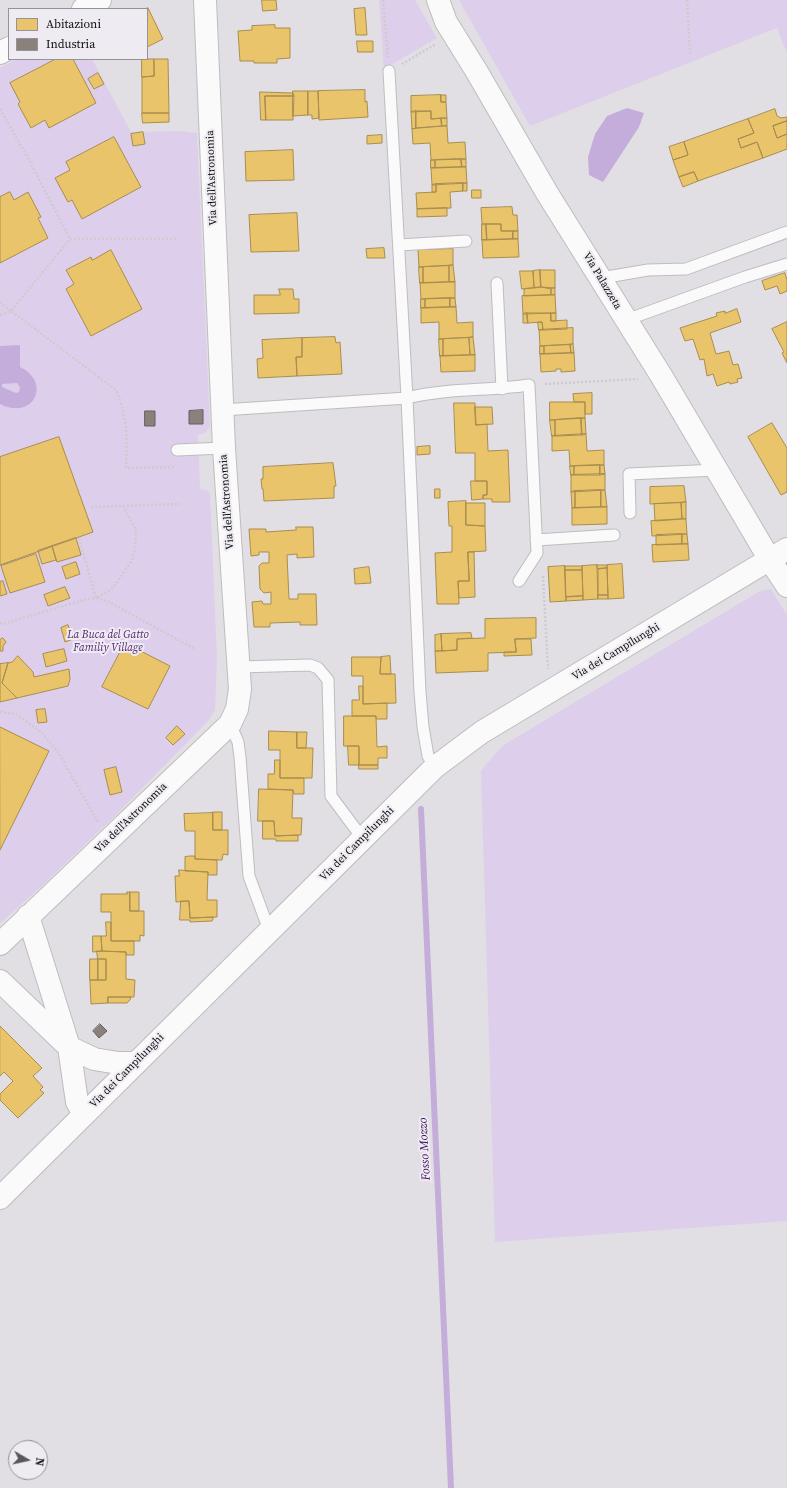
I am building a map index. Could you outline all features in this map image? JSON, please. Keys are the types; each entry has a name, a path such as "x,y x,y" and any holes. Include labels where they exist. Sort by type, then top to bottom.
{"street":[{"path":"85,8 100,0"},
{"name":"Via dell'Astronomia","path":"0,944 230,724 237,709 240,690 222,410 205,0"},
{"name":"Via Palazzeta","path":"438,0 446,22 477,72 547,193 662,377 717,470 778,554 787,586"},
{"name":"Via dei Campilunghi","path":"0,1198 434,767 482,732 778,554"},
{"path":"28,916 69,1047 78,1102 84,1114"},
{"path":"2,988 69,1047 94,1059 118,1063 136,1063"}],"lane":[{"path":"389,71 407,398 420,692 423,727 428,756 434,767"},
{"path":"601,278 648,270 686,269 787,232"},
{"path":"399,245 466,241"},
{"path":"626,320 745,277 787,264"},
{"path":"497,283 502,388"},
{"path":"222,410 407,398 425,394 502,388 529,384 536,553 520,581"},
{"path":"177,450 224,448"},
{"path":"630,513 629,474 717,470"},
{"path":"536,540 614,535"},
{"path":"238,667 310,665 318,668 328,680 331,796 363,839"},
{"path":"230,724 238,742 240,757 249,876 269,930"}],"path":[{"path":"383,0 389,71 453,34"},
{"path":"687,0 690,53"},
{"path":"0,109 29,160 70,239"},
{"path":"70,239 176,239"},
{"path":"0,315 11,311 70,239"},
{"path":"0,302 72,355 116,390 121,402 127,435 126,468 178,467"},
{"path":"529,384 635,379"},
{"path":"91,507 180,504"},
{"path":"0,623 3,624 87,599 96,598 112,589 131,562 135,549 136,530 123,506"},
{"path":"79,538 96,598"},
{"path":"536,553 542,563 547,665"},
{"path":"96,598 109,602 196,649"},
{"path":"0,712 16,714 42,732 58,752 109,839"}],"green space":[{"path":"379,0 415,0 437,38 384,69"},
{"path":"459,0 787,0 787,53 777,28 530,126"},
{"name":"La Buca del Gatto Familiy Village","path":"15,60 93,60 131,132 180,131 197,133 210,426 205,433 198,435 200,489 207,490 210,493 217,659 215,710 209,720 108,823 42,886 0,923 0,68"},
{"path":"771,589 787,615 787,1221 495,1242 481,771 502,746 760,591"}],"shaded area":[{"path":"627,108 644,113 639,127 603,182 589,175 588,157 595,134 607,116"},
{"path":"20,345 20,367 30,374 35,382 37,390 35,398 30,404 22,408 12,408 0,404 0,346","holes":["17,383 20,387 19,392 16,393 2,387 2,384"]}],"building: Abitazioni":[{"path":"262,0 276,0 277,10 263,11"},
{"path":"148,8 163,39 148,46"},
{"path":"365,8 367,35 356,35 354,9"},
{"path":"275,25 275,28 290,28 290,58 277,59 277,63 254,63 254,61 240,61 238,31 252,30 252,26"},
{"path":"357,41 373,41 373,52 358,52"},
{"path":"154,59 154,76 142,77 142,60"},
{"path":"154,59 168,59 169,113 142,113 142,77 154,76"},
{"path":"54,60 74,60 96,103 49,128 45,120 31,128 18,104 20,102 10,83"},
{"path":"98,73 104,84 94,89 88,79"},
{"path":"365,90 365,102 367,101 368,117 319,120 318,91"},
{"path":"293,91 308,91 308,115 293,116"},
{"path":"308,91 318,91 319,118 312,119 312,115 308,115"},
{"path":"260,92 293,93 294,96 265,96 266,120 261,120"},
{"path":"441,95 441,102 446,102 447,118 431,119 431,111 411,112 411,96"},
{"path":"441,95 446,95 446,102 441,102"},
{"path":"265,96 294,96 293,120 266,120"},
{"path":"775,109 777,116 781,118 787,117 787,121 773,126 777,138 787,134 787,149 763,158 757,142 741,148 738,139 754,133 748,119"},
{"path":"416,111 431,111 431,119 441,118 442,126 416,128"},
{"path":"416,111 416,128 412,129 411,112"},
{"path":"142,113 169,113 169,122 143,123"},
{"path":"441,118 447,118 447,126 442,126"},
{"path":"748,119 754,133 738,139 741,148 757,142 763,158 698,181 694,172 679,177 673,160 688,155 684,142"},
{"path":"787,121 787,134 777,138 773,126"},
{"path":"447,126 448,143 465,142 466,159 431,160 430,143 413,144 412,129"},
{"path":"143,132 145,144 133,146 131,134"},
{"path":"382,135 382,143 367,144 367,136"},
{"path":"114,137 141,187 82,219 72,200 68,202 55,178 70,170 66,162"},
{"path":"684,142 688,155 673,160 669,147"},
{"path":"293,150 294,180 246,181 245,152"},
{"path":"461,159 466,159 466,167 462,167"},
{"path":"461,159 462,167 435,168 435,160"},
{"path":"431,160 435,160 435,168 431,168"},
{"path":"466,167 467,183 432,185 431,168"},
{"path":"694,172 698,181 683,187 679,177"},
{"path":"463,183 467,183 467,191 463,191"},
{"path":"463,183 463,191 450,192 451,208 417,209 416,193 436,192 436,184"},
{"path":"436,184 436,192 432,192 432,185"},
{"path":"472,190 481,190 481,198 472,198"},
{"path":"10,192 14,200 28,192 41,217 38,218 48,238 0,263 0,197"},
{"path":"512,207 513,215 517,215 518,231 501,231 501,224 482,224 481,208"},
{"path":"447,208 447,216 417,217 417,209"},
{"path":"297,213 299,251 251,252 249,215"},
{"path":"482,224 486,224 487,240 482,240"},
{"path":"486,224 501,224 501,231 513,231 513,239 487,240"},
{"path":"513,231 518,231 518,239 513,239"},
{"path":"518,239 519,257 483,258 482,240"},
{"path":"384,248 385,258 367,258 366,249"},
{"path":"453,249 453,265 419,267 418,250"},
{"path":"111,250 142,309 91,336 66,289 74,284 66,270 91,257 92,260"},
{"path":"453,265 455,282 449,282 449,266"},
{"path":"449,266 449,282 423,283 423,267"},
{"path":"419,267 423,267 423,283 420,283"},
{"path":"540,270 555,270 555,288 541,287"},
{"path":"540,270 541,287 534,288 533,271"},
{"path":"520,271 533,271 534,288 522,289"},
{"path":"785,273 787,280 787,291 780,294 777,286 765,290 762,281"},
{"path":"455,282 455,298 421,299 420,283"},
{"path":"541,287 551,289 551,295 524,296 524,289"},
{"path":"555,288 555,295 551,295 551,289"},
{"path":"279,289 293,289 294,299 299,299 299,313 254,314 254,295 280,295"},
{"path":"555,295 556,313 523,314 522,296"},
{"path":"450,298 455,298 456,307 450,307"},
{"path":"450,298 450,307 425,308 425,299"},
{"path":"421,299 425,299 425,308 421,308"},
{"path":"456,307 457,323 473,322 473,337 439,339 439,322 421,323 421,308"},
{"path":"737,309 741,322 710,333 716,354 729,351 733,365 738,364 742,378 737,379 738,382 730,384 729,382 717,386 713,374 707,376 704,359 700,360 693,339 685,341 680,328 717,316 716,313 725,311 725,313"},
{"path":"527,313 551,313 551,321 567,320 567,329 543,330 542,322 528,323"},
{"path":"527,313 528,323 523,323 523,314"},
{"path":"551,313 556,313 556,321 551,321"},
{"path":"538,322 542,322 543,330 539,330"},
{"path":"787,322 787,363 782,353 784,352 772,329"},
{"path":"573,328 573,344 540,346 539,330"},
{"path":"335,337 336,343 340,342 342,374 297,376 296,357 302,357 302,338"},
{"path":"473,337 475,355 470,355 469,338"},
{"path":"302,338 302,357 296,357 297,376 258,378 257,359 263,358 262,340"},
{"path":"469,338 470,355 443,356 443,339"},
{"path":"439,339 443,339 443,356 440,356"},
{"path":"573,344 574,353 571,353 570,345"},
{"path":"570,345 571,353 544,354 544,346"},
{"path":"540,346 544,346 544,354 540,354"},
{"path":"574,353 575,371 561,372 561,369 556,369 556,371 541,372 540,354"},
{"path":"475,355 475,371 441,372 440,356"},
{"path":"592,393 592,414 585,414 585,402 574,402 573,394"},
{"path":"550,402 585,402 585,418 550,420"},
{"path":"454,403 475,403 476,425 487,424 488,451 508,450 510,502 492,502 492,499 483,499 483,495 487,495 487,481 475,481 475,453 456,453"},
{"path":"475,407 492,407 493,424 476,425"},
{"path":"581,418 585,418 586,434 582,435"},
{"path":"581,418 582,435 555,436 555,420"},
{"path":"550,420 555,420 555,436 552,436"},
{"path":"772,423 787,448 787,492 781,495 748,437"},
{"path":"586,434 587,451 604,450 604,465 570,466 569,450 552,451 552,436"},
{"path":"59,437 93,532 0,565 0,457"},
{"path":"430,446 430,454 417,455 417,447"},
{"path":"333,463 336,486 334,486 334,498 264,501 261,479 263,479 263,467"},
{"path":"600,465 604,465 605,474 600,475"},
{"path":"600,465 600,475 574,475 574,466"},
{"path":"570,466 574,466 574,475 571,475"},
{"path":"605,474 605,490 571,492 571,475"},
{"path":"471,481 487,481 487,495 483,495 483,499 472,500"},
{"path":"684,486 686,502 650,504 650,487"},
{"path":"435,489 440,489 440,498 435,498"},
{"path":"601,490 605,490 607,507 601,507"},
{"path":"601,490 601,507 575,508 575,491"},
{"path":"575,491 575,508 572,508 571,492"},
{"path":"466,501 466,525 485,526 486,551 468,552 469,581 458,581 459,604 437,604 435,553 452,552 452,526 449,526 448,502"},
{"path":"686,502 686,519 682,519 681,503"},
{"path":"466,503 485,503 485,526 466,525"},
{"path":"681,503 682,519 655,521 654,504"},
{"path":"607,507 607,524 572,525 572,508"},
{"path":"686,519 687,534 652,536 651,521"},
{"path":"296,527 313,527 314,557 297,558 297,554 287,555 289,599 298,599 298,594 316,594 317,625 300,625 300,622 270,623 270,627 254,627 252,602 262,601 263,604 271,604 271,592 264,593 260,589 259,566 262,563 269,563 269,552 259,552 259,555 251,556 249,529 266,529 266,532 296,530"},
{"path":"682,534 687,534 688,544 682,544"},
{"path":"682,534 682,544 656,545 656,535"},
{"path":"76,538 81,555 57,562 52,546"},
{"path":"688,544 689,560 653,562 652,545"},
{"path":"52,546 56,560 42,564 38,551"},
{"path":"468,552 474,552 475,597 459,598 458,581 469,581"},
{"path":"36,554 45,582 10,593 1,566"},
{"path":"76,562 80,574 66,579 62,567"},
{"path":"622,564 624,598 608,599 607,565"},
{"path":"597,565 607,565 607,568 598,569"},
{"path":"597,565 598,599 583,600 582,566"},
{"path":"565,566 582,566 582,570 565,570"},
{"path":"565,566 566,601 550,602 548,567"},
{"path":"369,567 371,583 355,584 354,569"},
{"path":"607,568 608,595 598,595 598,569"},
{"path":"565,570 582,570 583,596 566,597"},
{"path":"3,581 7,594 0,596 0,582"},
{"path":"65,587 70,598 48,606 44,595"},
{"path":"598,595 608,595 608,599 598,599"},
{"path":"583,596 583,600 566,601 566,597"},
{"path":"536,618 536,638 515,639 516,652 488,653 488,671 436,673 435,651 457,650 457,639 485,638 485,619"},
{"path":"68,625 73,639 65,642 61,628"},
{"path":"471,633 472,638 457,639 457,650 442,651 441,634"},
{"path":"441,634 442,651 435,651 435,635"},
{"path":"3,638 6,642 3,646 3,651 0,651 0,640"},
{"path":"515,639 531,639 532,655 504,656 504,652 516,652"},
{"path":"125,643 170,666 148,709 102,687"},
{"path":"64,649 67,661 46,667 43,654"},
{"path":"18,656 33,672 34,677 69,669 70,679 68,686 17,698 2,683 8,663 12,662"},
{"path":"390,656 391,674 380,674 381,657"},
{"path":"352,657 381,657 380,674 395,674 396,703 363,704 363,676 352,676"},
{"path":"8,663 2,683 17,698 0,702 0,664"},
{"path":"359,686 363,686 363,704 387,703 387,719 376,719 376,716 352,716 352,700 359,700"},
{"path":"45,709 47,722 38,723 36,710"},
{"path":"344,716 376,716 377,747 387,746 387,758 378,758 378,765 359,765 359,746 344,746"},
{"path":"177,726 185,734 173,745 166,738"},
{"path":"0,727 49,751 0,850"},
{"path":"269,731 297,732 297,748 313,748 312,778 280,778 280,750 269,750"},
{"path":"297,732 307,732 306,748 297,748"},
{"path":"348,746 359,746 359,765 349,765"},
{"path":"275,760 280,760 280,778 304,778 304,794 294,794 293,790 268,789 268,774 274,774"},
{"path":"359,765 378,765 378,769 359,769"},
{"path":"116,767 122,792 110,795 104,770"},
{"path":"259,789 293,790 292,818 302,818 301,835 275,836 274,821 258,821"},
{"path":"213,812 222,812 222,830 213,830"},
{"path":"213,813 213,830 228,830 228,855 223,854 222,860 195,859 195,831 185,831 184,814"},
{"path":"263,821 274,821 275,836 298,835 298,841 276,841 276,839 263,839"},
{"path":"195,856 195,859 217,860 217,875 208,875 208,872 185,871 185,857"},
{"path":"179,870 208,872 207,900 217,900 217,917 190,918 189,901 176,902 175,876 179,876"},
{"path":"127,892 130,892 130,911 144,911 144,936 140,935 140,941 111,941 111,912 101,912 101,894 127,894"},
{"path":"130,892 139,892 139,911 130,911"},
{"path":"181,901 189,901 190,918 213,917 212,921 190,922 190,920 180,920"},
{"path":"106,922 111,922 111,941 134,941 134,955 126,955 126,952 102,951 101,936 106,936"},
{"path":"93,936 101,936 102,951 93,952"},
{"path":"97,951 126,952 126,979 135,980 134,997 108,997 108,1003 91,1004 90,980 106,980 106,959 98,959"},
{"path":"90,959 98,959 98,980 90,980"},
{"path":"98,959 106,959 106,980 98,980"},
{"path":"108,997 131,997 127,1003 108,1003"},
{"path":"0,1026 42,1068 33,1076 43,1087 40,1090 44,1093 18,1118 0,1100 0,1094 13,1081 4,1072 0,1076"}],"building: Industria":[{"path":"203,410 203,424 189,424 189,411"},
{"path":"145,411 155,411 155,426 145,426"},
{"path":"100,1024 107,1031 99,1038 93,1031"}],"waterway":[{"name":"Fosso Mozzo","path":"421,809 451,1488"}]}
